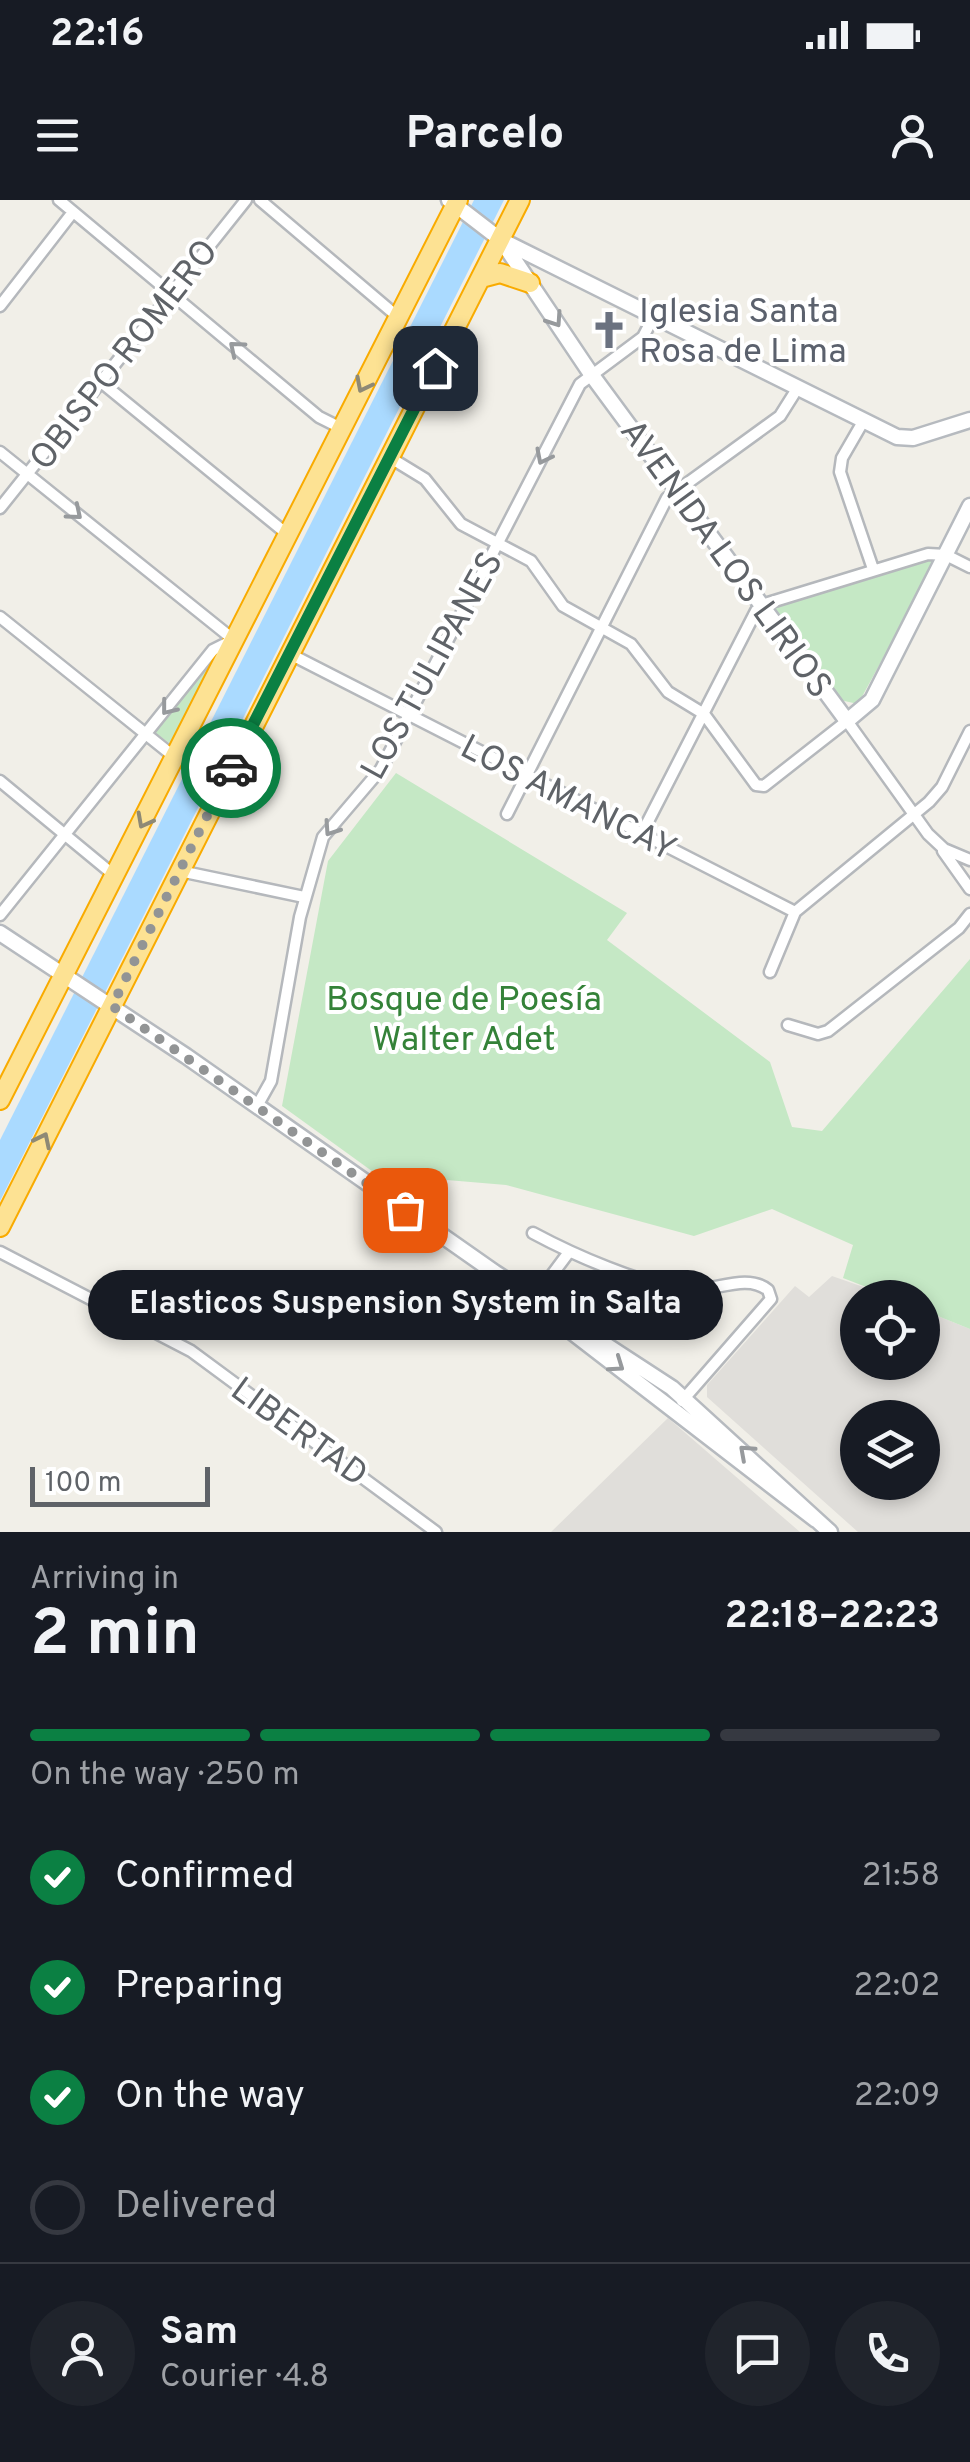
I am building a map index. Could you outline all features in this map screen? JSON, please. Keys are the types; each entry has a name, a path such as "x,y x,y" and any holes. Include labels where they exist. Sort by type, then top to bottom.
{"highway":[{"path":"0,1227 520,200"},
{"path":"0,1100 177,759 454,202"},
{"path":"481,278 500,273 530,283"}],"street":[{"path":"60,200 319,417 341,428"},
{"name":"OBISPO ROMERO","path":"0,508 246,200"},
{"path":"260,200 398,317"},
{"path":"454,202 500,240 797,389 906,439 969,420"},
{"path":"0,306 73,212"},
{"name":"AVENIDA LOS LIRIOS","path":"500,240 591,374 915,816 936,842 970,860"},
{"name":"LOS TULIPANES","path":"256,1106 271,1081 304,897 323,837 381,769 580,384 644,338 654,316"},
{"path":"101,382 288,534"},
{"path":"507,814 667,498 780,416 797,389"},
{"path":"864,420 842,458 840,472 873,569"},
{"path":"0,452 234,640 212,650 0,915"},
{"path":"389,457 425,478 461,524 531,562 563,606 631,644 671,695 704,714 760,788 872,700 970,506"},
{"path":"641,836 753,615 763,606 928,554 946,555 970,567"},
{"path":"0,617 177,759"},
{"name":"LOS AMANCAY","path":"290,654 795,912"},
{"path":"770,972 795,912 915,816 942,787 964,753 970,730"},
{"path":"0,782 115,876"},
{"path":"936,842 967,873 970,889"},
{"path":"180,870 304,897"},
{"path":"788,1025 818,1034 828,1032 959,928 970,914"},
{"path":"0,933 112,1006 680,1403 830,1532"},
{"path":"533,1233 569,1252 688,1290 758,1283 768,1290 770,1302 680,1403"},
{"name":"LIBERTAD","path":"0,1252 191,1350 436,1532"},
{"path":"534,1300 569,1252"}],"shaded area":[{"path":"832,1276 843,1280 840,1280 840,1380 940,1380 940,1317 970,1329 970,1532 858,1532 707,1397 707,1385 795,1286 809,1297"},
{"path":"668,1418 800,1532 551,1532"}],"green space":[{"path":"929,558 936,561 858,704 840,700 775,610 777,606"},
{"path":"225,649 176,748 154,732 212,656"},
{"name":"Bosque de Poesía Walter Adet","path":"396,773 627,913 607,940 770,1062 792,1127 822,1131 970,959 970,1329 940,1317 940,1280 843,1278 853,1245 772,1209 694,1236 506,1185 376,1174 282,1106 328,861"}],"water":[{"path":"474,200 504,200 0,1201 0,1140"}],"way so far":[{"path":"231,768 112,1006 405,1210"}],"place":[{"name":"Iglesia Santa Rosa de Lima","path":"609,330"},
{"name":"Elasticos Suspension System in Salta","path":"405,1210"}],"route":[{"path":"231,768 435,368"}]}
